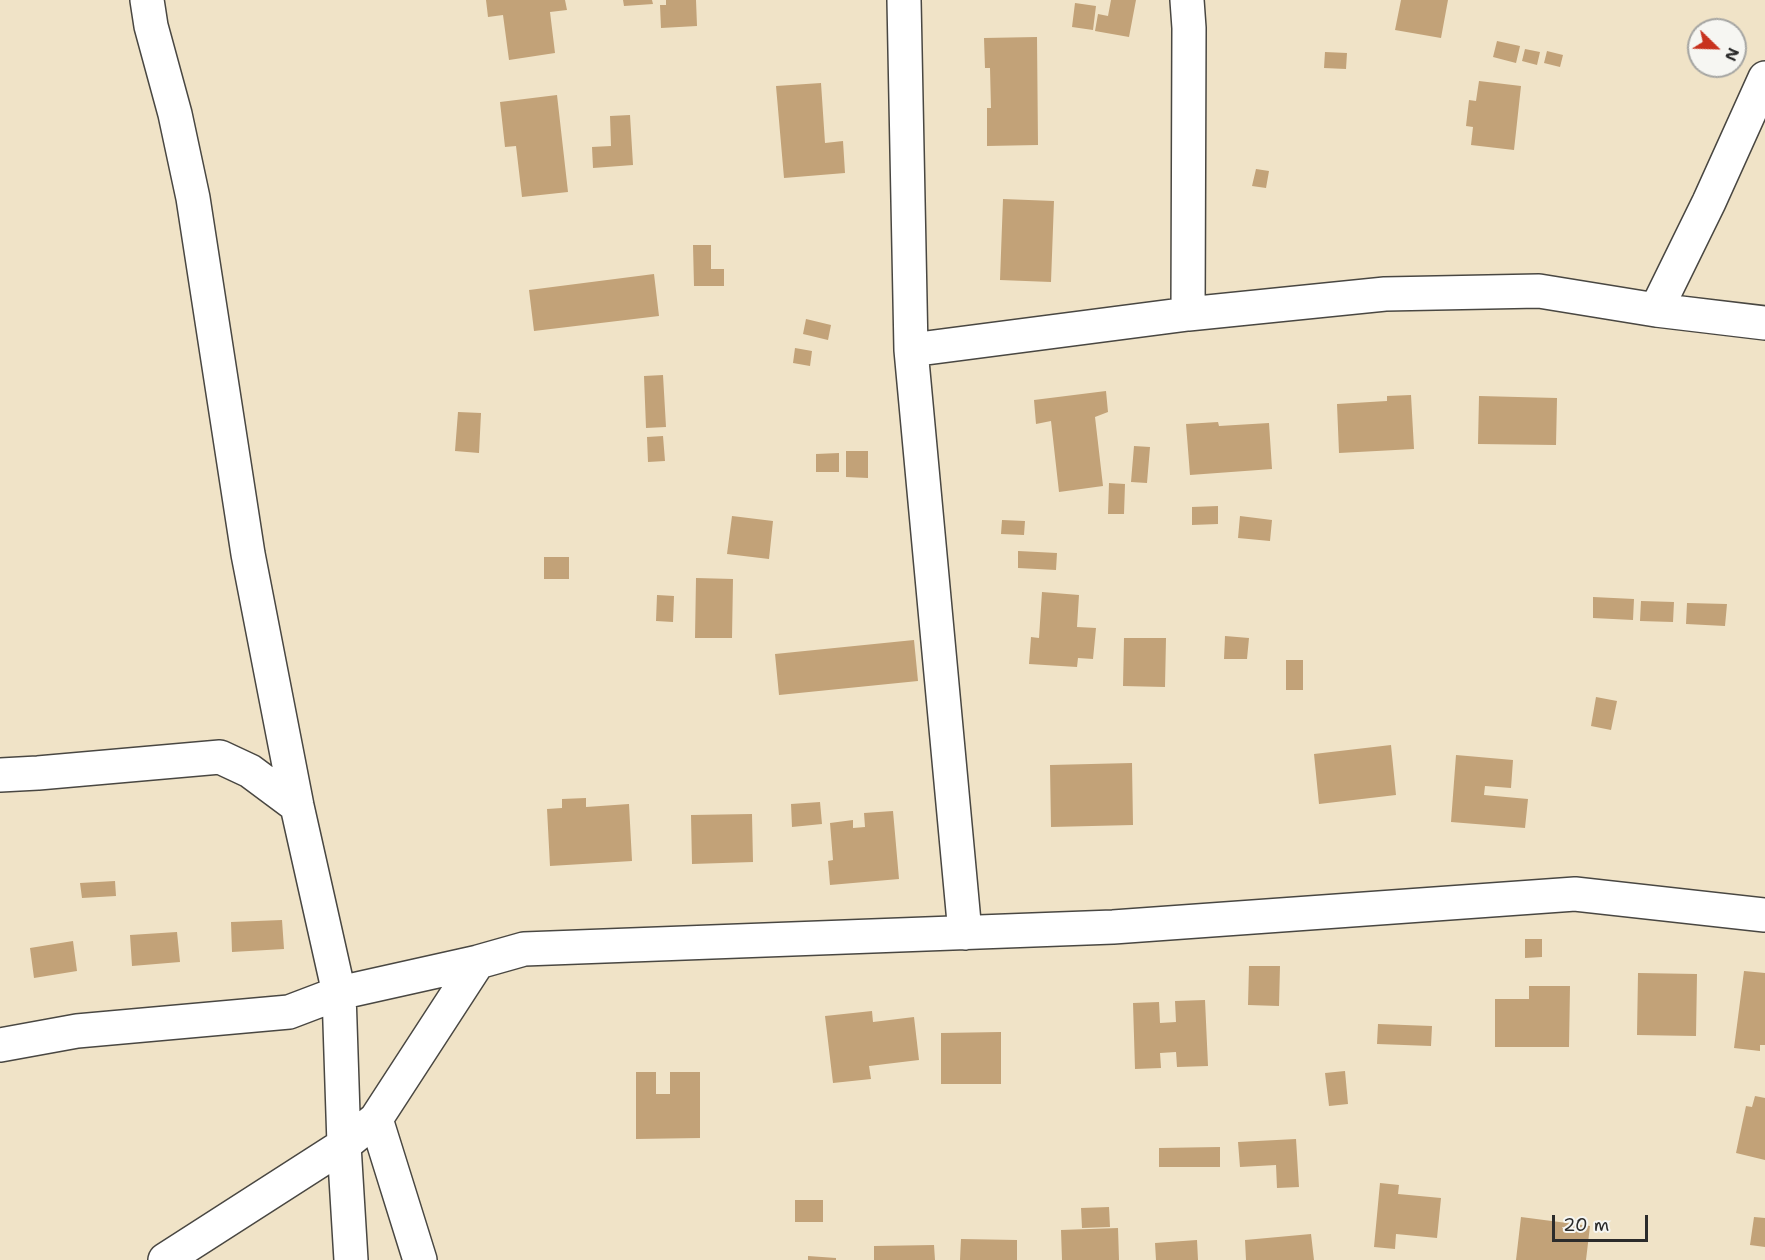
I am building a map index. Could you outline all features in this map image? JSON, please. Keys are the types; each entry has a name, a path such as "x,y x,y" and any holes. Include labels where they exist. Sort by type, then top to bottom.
{"street":[{"path":"147,0 151,26 175,114 193,198 248,554 297,806 339,993 344,1146 351,1260"},
{"path":"904,0 911,350 966,933"},
{"path":"1187,0 1189,28 1188,314"},
{"path":"1656,310 1714,192 1765,78"},
{"path":"911,350 1188,314 1384,294 1539,291 1656,310 1765,323"},
{"path":"0,775 220,757 250,771 297,806"},
{"path":"0,1045 77,1031 289,1012 339,993 478,962 524,949 1125,926 1575,894 1765,915"},
{"path":"165,1260 344,1146 376,1119 478,962"},
{"path":"376,1119 420,1260"}],"building":[{"path":"486,0 565,0 567,10 550,12 555,53 509,60 503,15 488,17"},
{"path":"623,0 652,0 653,4 624,6"},
{"path":"666,0 696,0 697,26 661,28 660,5 666,5"},
{"path":"1111,0 1136,0 1129,37 1095,31 1098,14 1108,16"},
{"path":"1401,0 1448,0 1441,38 1395,30"},
{"path":"1075,3 1096,6 1093,30 1072,27"},
{"path":"1037,37 1038,145 987,146 987,108 991,108 990,68 985,68 984,38"},
{"path":"1497,41 1520,46 1516,63 1493,57"},
{"path":"1525,49 1540,52 1537,65 1522,61"},
{"path":"1547,51 1563,55 1560,67 1544,63"},
{"path":"1325,52 1347,53 1346,69 1324,68"},
{"path":"1479,81 1521,86 1514,150 1471,145 1473,127 1466,126 1469,100 1476,101"},
{"path":"821,83 825,143 843,141 845,173 784,178 776,86"},
{"path":"557,95 568,192 522,197 516,146 505,147 500,102"},
{"path":"630,115 633,165 593,168 592,147 611,146 610,116"},
{"path":"1256,169 1269,171 1266,188 1252,186"},
{"path":"1003,199 1054,201 1051,282 1000,280"},
{"path":"693,245 711,245 711,269 724,269 724,286 694,286"},
{"path":"654,274 659,316 534,331 529,290"},
{"path":"806,319 831,325 828,340 803,334"},
{"path":"795,348 812,351 810,366 793,363"},
{"path":"663,375 666,427 646,428 644,376"},
{"path":"1106,391 1108,412 1095,417 1103,486 1059,492 1051,421 1036,424 1034,400"},
{"path":"1411,395 1414,449 1339,453 1337,404 1387,401 1387,396"},
{"path":"1479,396 1557,398 1556,445 1478,444"},
{"path":"458,412 481,413 479,453 455,451"},
{"path":"1218,422 1219,426 1269,423 1272,469 1190,475 1186,424"},
{"path":"663,436 665,461 648,462 647,437"},
{"path":"1134,446 1150,447 1147,483 1131,482"},
{"path":"846,451 868,451 868,478 846,477"},
{"path":"839,453 839,472 816,472 816,454"},
{"path":"1109,483 1125,484 1124,514 1108,514"},
{"path":"1218,506 1218,524 1192,525 1192,507"},
{"path":"732,516 773,521 769,559 727,554"},
{"path":"1240,516 1272,520 1270,541 1238,538"},
{"path":"1002,520 1025,521 1024,535 1001,534"},
{"path":"1018,551 1057,553 1056,570 1018,568"},
{"path":"544,557 569,557 569,579 544,579"},
{"path":"696,578 733,579 732,638 695,638"},
{"path":"1042,592 1079,595 1077,627 1096,628 1093,659 1078,658 1077,667 1029,664 1031,637 1039,638"},
{"path":"657,595 674,596 673,622 656,621"},
{"path":"1593,597 1634,599 1633,620 1593,618"},
{"path":"1641,601 1674,602 1673,622 1640,621"},
{"path":"1687,603 1727,604 1725,626 1686,624"},
{"path":"1225,636 1249,638 1247,659 1224,659"},
{"path":"1124,638 1166,638 1165,687 1123,686"},
{"path":"914,640 918,681 779,695 775,654"},
{"path":"1286,660 1303,660 1303,690 1286,690"},
{"path":"1596,697 1617,701 1611,730 1591,726"},
{"path":"1391,745 1396,795 1319,804 1314,754"},
{"path":"1456,755 1513,760 1511,788 1485,786 1484,795 1528,799 1525,828 1451,822"},
{"path":"1132,763 1133,825 1051,827 1050,765"},
{"path":"586,798 586,807 629,804 632,861 550,866 547,809 562,808 562,799"},
{"path":"820,802 822,824 792,827 791,804"},
{"path":"893,811 899,879 830,885 828,861 833,860 830,823 853,820 853,828 865,827 864,813"},
{"path":"752,814 753,862 692,864 691,815"},
{"path":"115,881 116,896 82,898 80,883"},
{"path":"282,920 284,949 232,952 231,922"},
{"path":"177,932 180,962 132,966 130,935"},
{"path":"1525,939 1542,939 1542,957 1525,958"},
{"path":"73,941 77,971 34,978 30,948"},
{"path":"1249,966 1280,966 1279,1006 1248,1005"},
{"path":"1744,971 1765,973 1765,1045 1760,1045 1760,1051 1734,1048"},
{"path":"1638,973 1697,974 1696,1036 1637,1035"},
{"path":"1529,986 1570,986 1569,1047 1495,1047 1495,999 1529,999"},
{"path":"1205,1000 1208,1066 1177,1067 1176,1052 1160,1053 1161,1068 1135,1069 1133,1003 1159,1002 1160,1023 1176,1022 1175,1001"},
{"path":"872,1011 873,1022 914,1017 919,1060 869,1066 871,1079 833,1083 825,1016"},
{"path":"1378,1024 1432,1026 1431,1046 1377,1044"},
{"path":"1001,1032 1001,1084 941,1084 941,1033"},
{"path":"1345,1071 1348,1104 1329,1106 1325,1073"},
{"path":"636,1072 656,1072 656,1094 670,1094 670,1072 700,1072 700,1138 636,1139"},
{"path":"1755,1096 1765,1098 1765,1160 1736,1153 1746,1106 1752,1107"},
{"path":"1296,1139 1299,1187 1277,1188 1276,1165 1240,1167 1238,1142"},
{"path":"1220,1147 1220,1167 1159,1167 1159,1148"},
{"path":"1380,1183 1399,1185 1398,1194 1441,1198 1437,1238 1396,1234 1395,1249 1374,1247"},
{"path":"795,1200 823,1200 823,1222 795,1222"},
{"path":"1109,1207 1110,1227 1082,1228 1081,1208"},
{"path":"1521,1217 1590,1226 1586,1260 1516,1260"},
{"path":"1754,1217 1765,1218 1765,1247 1750,1245"},
{"path":"1118,1228 1119,1260 1062,1260 1061,1230"},
{"path":"1311,1234 1314,1260 1246,1260 1245,1240"},
{"path":"961,1239 1017,1240 1017,1260 960,1260"},
{"path":"1197,1240 1198,1260 1156,1260 1155,1243"},
{"path":"934,1245 935,1260 874,1260 874,1246"},
{"path":"808,1256 836,1258 836,1260 808,1260"}]}
